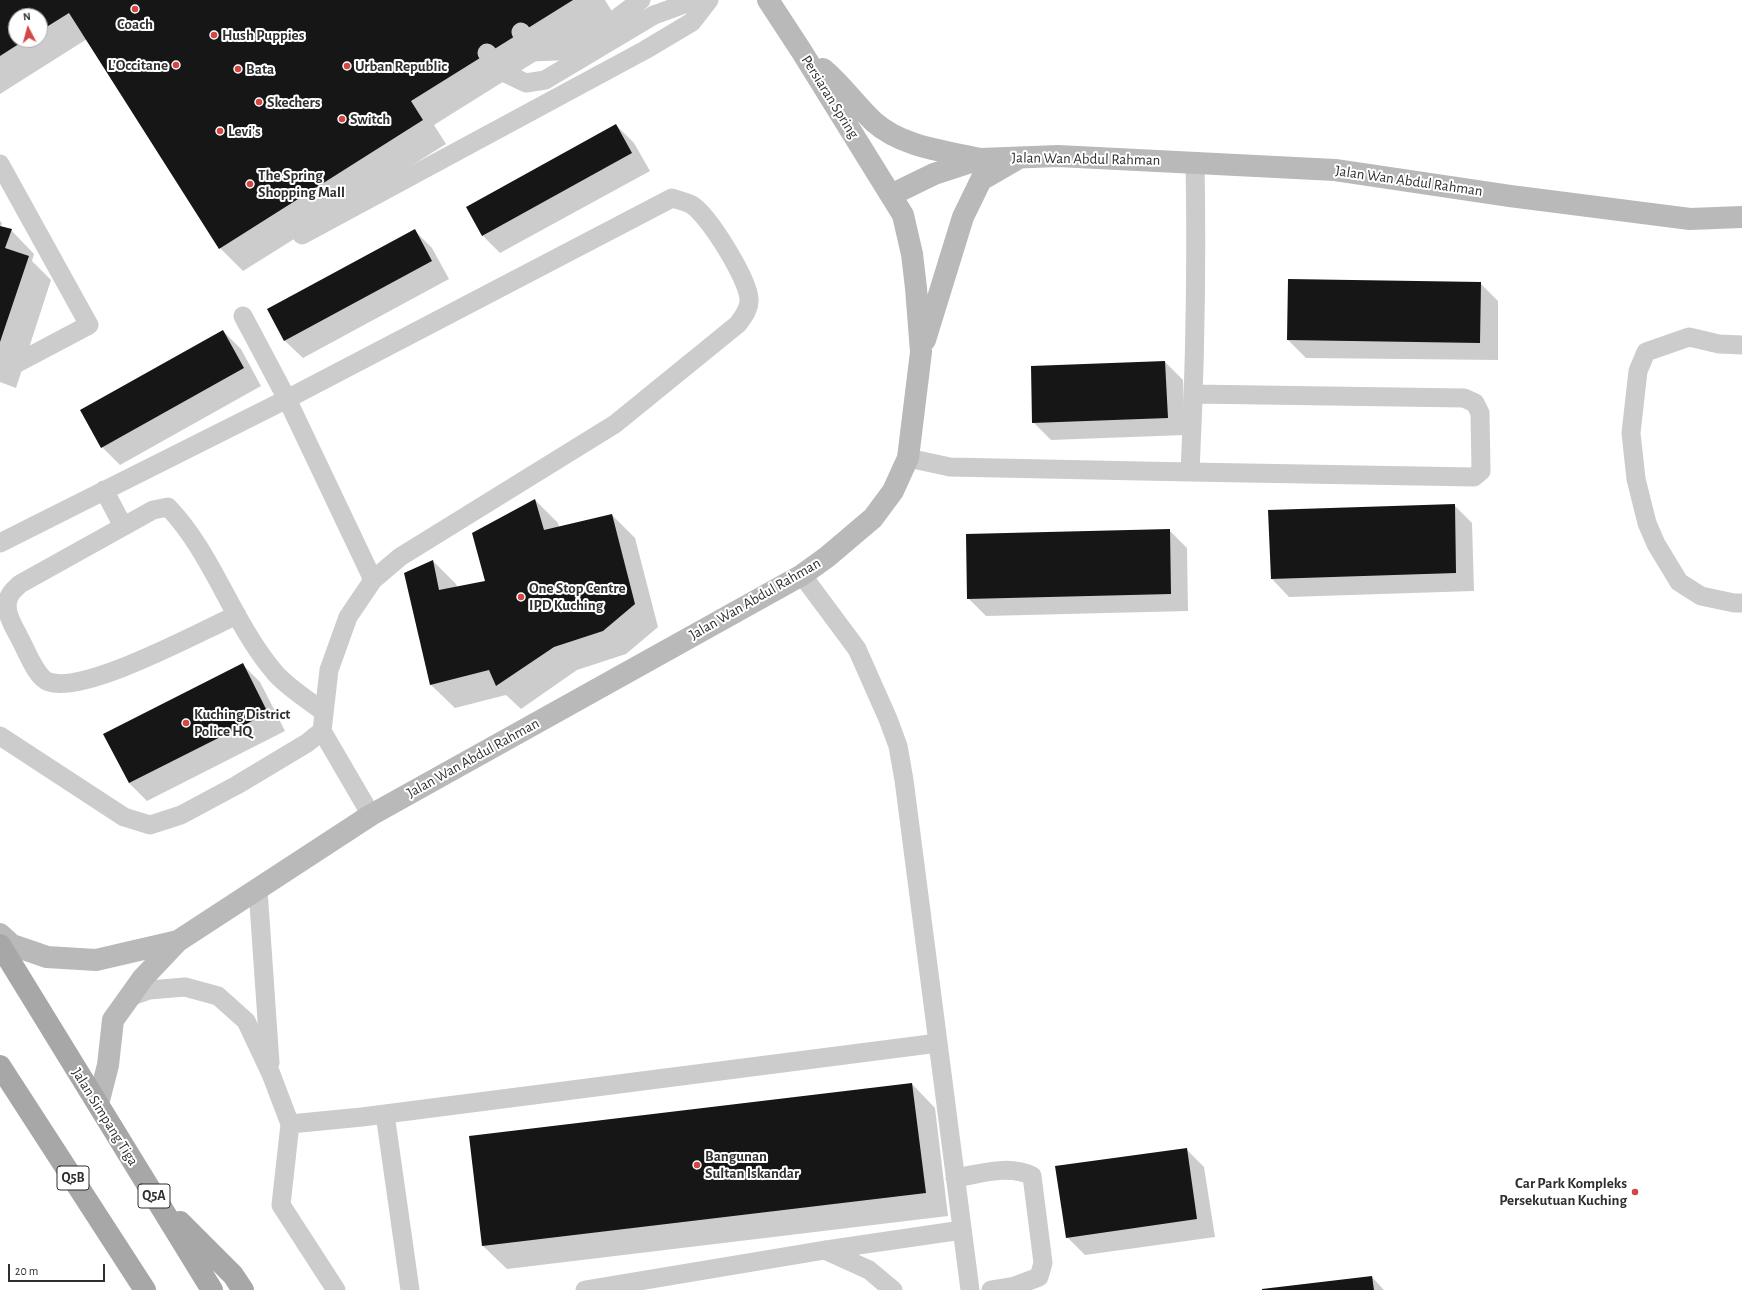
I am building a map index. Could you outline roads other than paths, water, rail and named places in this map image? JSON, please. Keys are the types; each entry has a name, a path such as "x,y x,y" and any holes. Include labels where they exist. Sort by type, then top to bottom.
{"main road":[{"name":"Jalan Simpang Tiga","path":"0,945 212,1289"},
{"name":"Q5B","path":"0,1066 145,1290"},
{"name":"Q5A","path":"155,1197 233,1274 243,1290"},
{"name":"Q5B","path":"107,1232 131,1290"}],"street":[{"name":"Persiaran Spring","path":"768,0 891,195"},
{"path":"802,52 832,77 875,123 893,135 912,143 980,159"},
{"path":"921,352 963,217 981,180 1024,156"},
{"name":"Jalan Wan Abdul Rahman","path":"178,942 371,815 802,575 827,557 872,518 892,491 908,458 921,352 912,254 903,215 891,195 934,174 980,159 1024,156 1195,162 1335,170 1510,196 1690,219 1742,218"},
{"path":"0,934 12,945 47,957 96,960 178,942"},
{"path":"98,1104 108,1065 113,1020 143,978 178,942"}],"lane":[{"path":"521,32 532,52 557,51 604,28 641,0"},
{"path":"488,53 505,73 526,83 545,80 654,15 695,0"},
{"path":"302,234 645,50 692,22 709,0"},
{"path":"1190,472 1196,223 1195,162"},
{"path":"0,164 89,325 0,372"},
{"path":"0,543 287,399 672,198 692,205 706,217 738,267 749,299 746,313 738,324 615,424 406,553 373,580 348,617 329,670 322,731 371,815"},
{"path":"243,316 287,399 373,580"},
{"path":"1742,345 1718,344 1689,337 1646,352 1638,371 1631,433 1636,478 1647,523 1656,544 1679,582 1702,596 1734,603 1742,603"},
{"path":"908,458 950,467 1474,477 1480,471 1480,413 1475,403 1464,398 1193,394"},
{"path":"104,490 123,526"},
{"path":"236,615 141,660 95,678 67,683 48,682 38,675 7,612 9,595 20,584 153,510 168,507 180,519 208,563 245,630 276,674 295,691 324,712"},
{"path":"802,575 857,649 888,719 898,746 904,780 970,1290"},
{"path":"0,736 124,817 150,826 181,815 237,785 306,743 322,731"},
{"path":"258,890 271,1074"},
{"path":"129,997 149,990 185,987 218,996 246,1021 271,1074 290,1124 281,1205 336,1290"},
{"path":"290,1124 385,1114 938,1043"},
{"path":"385,1114 410,1290"},
{"path":"955,1178 1008,1170 1023,1171 1032,1176 1043,1263 1039,1277 1015,1286 991,1290"},
{"path":"585,1290 825,1250 962,1230"},
{"path":"825,1250 869,1270 893,1290"}],"place":[{"name":"Coach","path":"135,9"},
{"name":"Hush Puppies","path":"214,35"},
{"name":"L'Occitane","path":"176,65"},
{"name":"Urban Republic","path":"347,66"},
{"name":"Bata","path":"238,69"},
{"name":"Skechers","path":"259,102"},
{"name":"Switch","path":"342,119"},
{"name":"Levi's","path":"220,131"},
{"name":"The Spring Shopping Mall","path":"250,184"},
{"name":"One Stop Centre IPD Kuching","path":"521,597"},
{"name":"Kuching District Police HQ","path":"186,723"},
{"name":"Bangunan Sultan Iskandar","path":"697,1165"},
{"name":"Car Park Kompleks Persekutuan Kuching","path":"1635,1192"}]}
